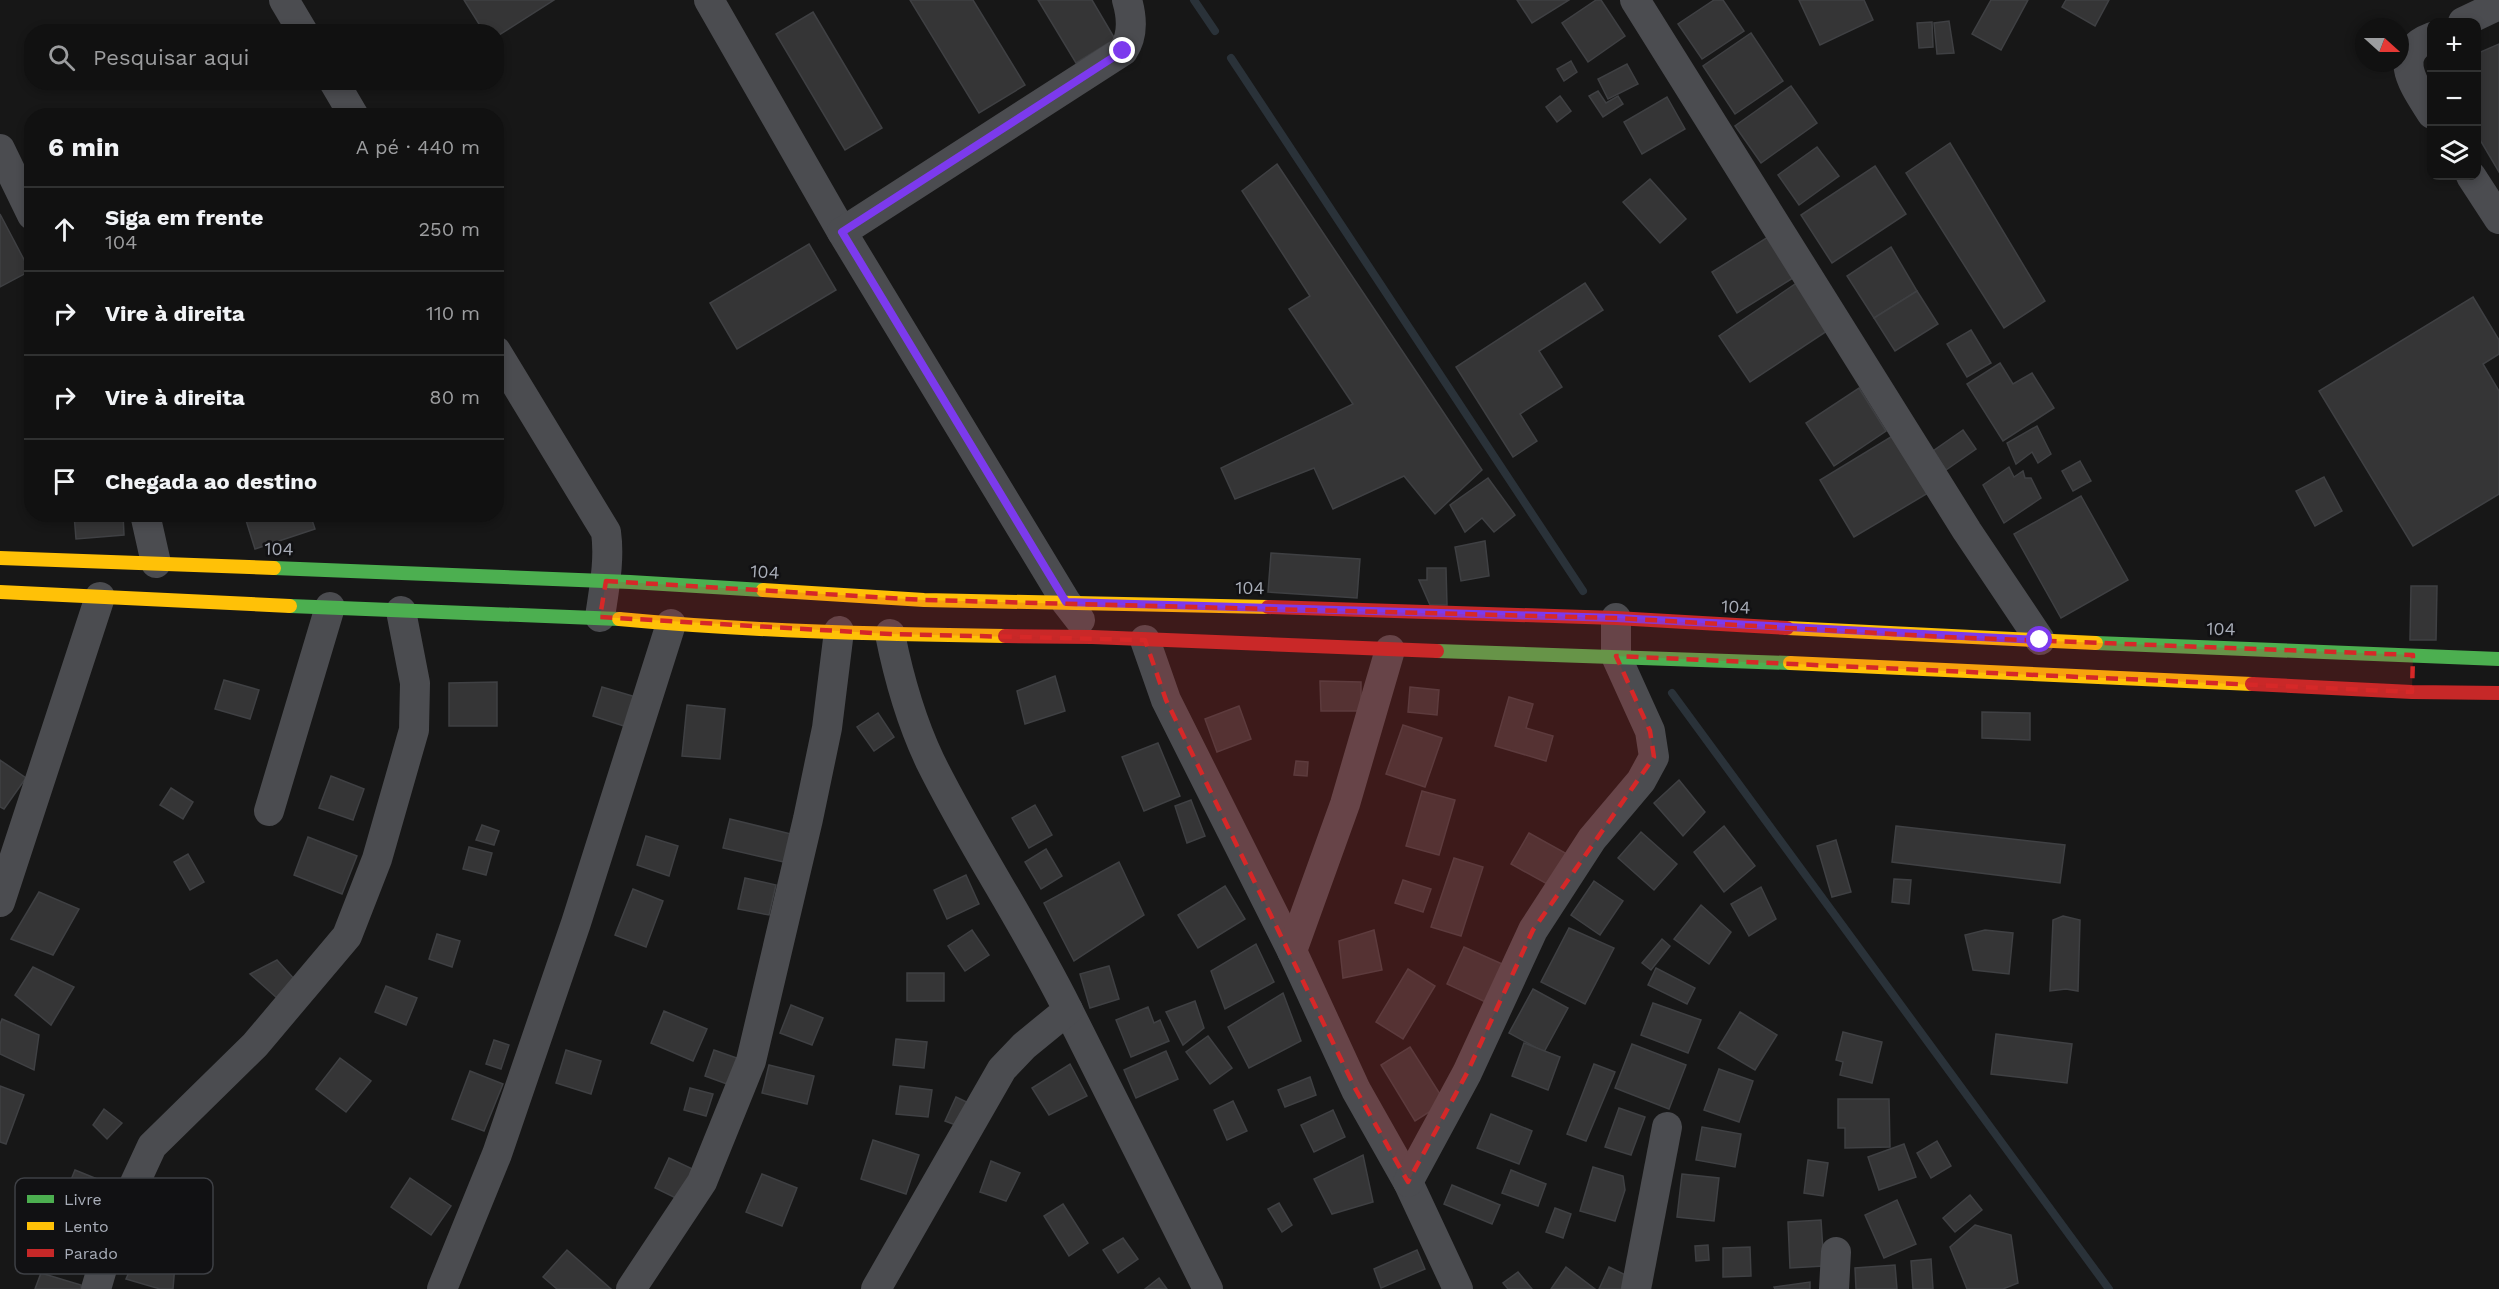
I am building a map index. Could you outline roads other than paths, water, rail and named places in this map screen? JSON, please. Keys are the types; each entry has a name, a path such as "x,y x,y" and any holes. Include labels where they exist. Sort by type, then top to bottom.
{"street":[{"path":"284,0 298,24"},
{"path":"709,0 842,232 1066,602 1092,637"},
{"path":"842,232 1123,51 1129,43 1131,32 1127,0"},
{"path":"1635,0 1967,531 2040,640"},
{"path":"2471,18 2499,5"},
{"path":"2427,40 2416,46 2407,65 2409,75 2427,106"},
{"path":"339,90 349,108"},
{"path":"0,149 24,198"},
{"path":"2474,180 2499,219"},
{"path":"504,364 606,532 608,545 606,581 600,617"},
{"path":"147,522 156,563"},
{"name":"104","path":"0,558 606,581 924,600 1616,618 2040,640 2499,659"},
{"path":"0,592 401,611 600,617 671,624 890,634 1092,637 2087,675 2413,682 2499,693"},
{"path":"0,902 99,597"},
{"path":"269,811 330,607"},
{"path":"137,1178 152,1146 255,1045 347,936 377,859 414,730 415,683 401,611"},
{"path":"1408,1182 1467,1073 1533,930 1592,839 1641,781 1654,757 1650,731 1616,656 1616,618"},
{"path":"442,1289 497,1154 561,967 671,624"},
{"path":"631,1289 702,1182 751,1061 827,728 839,631"},
{"path":"890,634 895,660 929,759 1050,972 1208,1289"},
{"path":"1145,640 1166,700 1292,951 1356,1090 1408,1182 1458,1289"},
{"path":"1292,951 1345,804 1390,650"},
{"path":"2413,655 2413,682"},
{"path":"876,1289 1002,1069 1024,1046 1068,1010"},
{"path":"1636,1289 1667,1127"},
{"path":"1834,1289 1836,1252"},
{"path":"96,1289 100,1274"}],"waterway":[{"path":"1194,0 1215,31"},
{"path":"1231,58 1583,591"},
{"path":"1672,693 2109,1289"}]}
